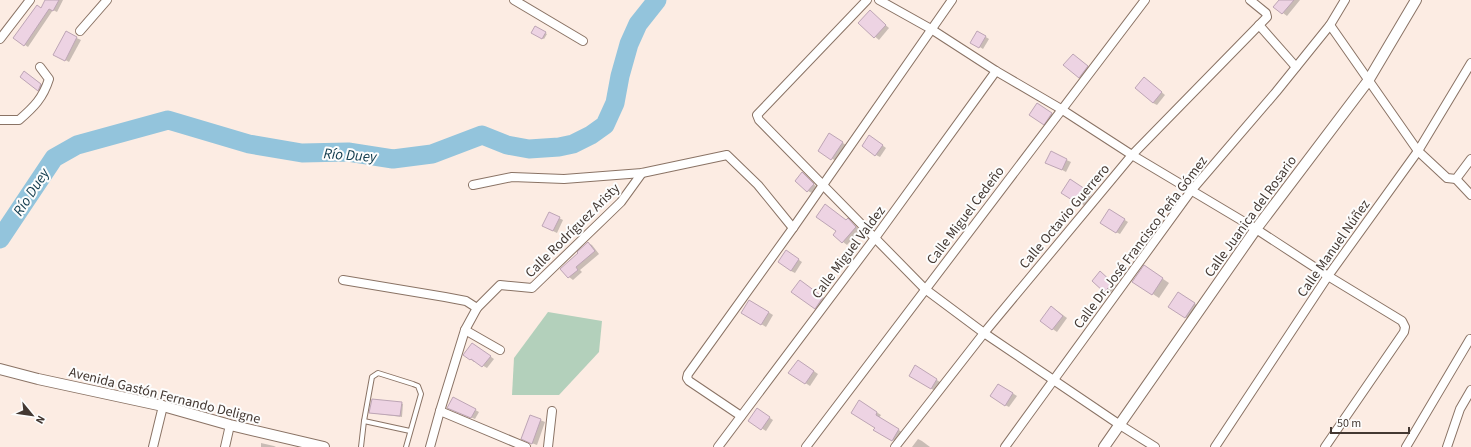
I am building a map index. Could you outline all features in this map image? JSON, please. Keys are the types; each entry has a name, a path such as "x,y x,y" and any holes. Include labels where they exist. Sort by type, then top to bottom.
{"street":[{"path":"0,39 30,0"},
{"path":"80,31 107,0"},
{"path":"514,0 583,41"},
{"path":"867,0 757,115 759,120 925,289 984,333 1155,447"},
{"path":"879,0 931,29 996,71 1061,109 1132,155 1256,229 1328,276 1402,321 1405,327 1404,332 1325,447"},
{"path":"740,416 689,381 687,378 688,374 793,228 952,0"},
{"name":"Calle Miguel Cedeño","path":"806,447 1145,0"},
{"name":"Calle Octavio Guerrero","path":"895,447 984,333 1132,155 1267,17 1267,15 1250,0"},
{"name":"Calle Dr. José Francisco Peña Gómez","path":"1005,447 1191,191 1296,68 1330,25 1345,0"},
{"name":"Calle Juanica del Rosario","path":"1104,447 1256,229 1368,81 1416,0"},
{"path":"1259,25 1296,68"},
{"path":"1330,25 1418,151 1448,178 1456,179 1471,195"},
{"name":"Calle Manuel Núñez","path":"1215,447 1328,276 1418,151 1471,63"},
{"path":"0,120 19,120 35,106 45,90 49,79 40,67"},
{"name":"Calle Miguel Valdez","path":"718,447 875,238 996,71"},
{"path":"473,185 512,177 564,179 642,174 728,155 758,185 793,228"},
{"path":"1456,179 1471,159"},
{"name":"Calle Rodríguez Aristy","path":"430,447 465,330 477,308 500,285 532,288 621,202 642,174"},
{"path":"343,280 466,301 477,308"},
{"path":"465,330 500,350"},
{"path":"1406,447 1470,339"},
{"name":"Avenida Gastón Fernando Deligne","path":"0,369 38,379 163,406 297,444 324,447"},
{"path":"1447,447 1460,409 1471,390"},
{"path":"153,447 163,406"},
{"path":"440,411 526,447"},
{"path":"548,447 552,411"},
{"path":"225,447 230,425"}],"lane":[{"path":"360,447 372,378 378,373 418,386 421,394 406,447"},
{"path":"364,421 410,431"}],"green space":[{"path":"548,312 602,321 599,352 559,395 512,395 514,358"}],"building":[{"path":"45,0 59,0 53,11 49,9 24,46 13,38 37,5 41,8"},
{"path":"1279,0 1294,0 1282,14 1273,7"},
{"path":"870,10 886,25 874,38 858,23"},
{"path":"535,26 546,32 542,39 531,33"},
{"path":"66,31 77,37 65,61 53,55"},
{"path":"977,31 986,36 979,48 970,43"},
{"path":"1073,54 1088,66 1079,78 1063,65"},
{"path":"24,71 41,84 38,91 20,77"},
{"path":"1144,77 1162,92 1153,103 1135,88"},
{"path":"1037,103 1052,113 1044,125 1029,115"},
{"path":"829,133 843,142 831,160 818,151"},
{"path":"869,135 883,145 875,156 862,146"},
{"path":"1051,151 1067,159 1062,170 1045,163"},
{"path":"802,172 814,184 807,192 795,181"},
{"path":"1070,179 1088,191 1080,205 1061,193"},
{"path":"825,204 846,220 848,218 856,227 842,243 833,235 836,231 816,217"},
{"path":"1109,209 1125,219 1116,233 1100,223"},
{"path":"549,212 560,217 553,231 542,226"},
{"path":"588,242 595,251 576,267 578,270 568,278 560,269"},
{"path":"786,250 799,259 791,271 778,262"},
{"path":"1144,265 1163,278 1152,295 1132,282"},
{"path":"1100,271 1113,283 1104,292 1092,281"},
{"path":"800,280 823,297 815,309 791,292"},
{"path":"1178,292 1195,303 1185,318 1168,307"},
{"path":"749,300 769,312 761,325 741,313"},
{"path":"1051,306 1063,316 1052,330 1040,321"},
{"path":"472,343 491,356 482,367 463,355"},
{"path":"798,360 814,371 805,384 788,373"},
{"path":"915,365 937,379 931,389 909,376"},
{"path":"998,384 1013,393 1005,406 990,396"},
{"path":"453,397 476,409 471,418 447,408"},
{"path":"372,399 402,402 400,416 369,413"},
{"path":"859,400 877,412 876,415 899,429 892,441 873,430 875,428 851,413"},
{"path":"757,408 770,417 761,430 748,421"},
{"path":"530,415 541,419 532,444 521,439"}],"waterway":[{"name":"Río Duey","path":"0,239 54,158 77,145 168,120 249,144 302,153 348,152 393,159 432,154 482,135 507,145 529,149 559,147 573,144 591,135 605,125 615,103 620,76 629,44 638,24 657,0"}]}
